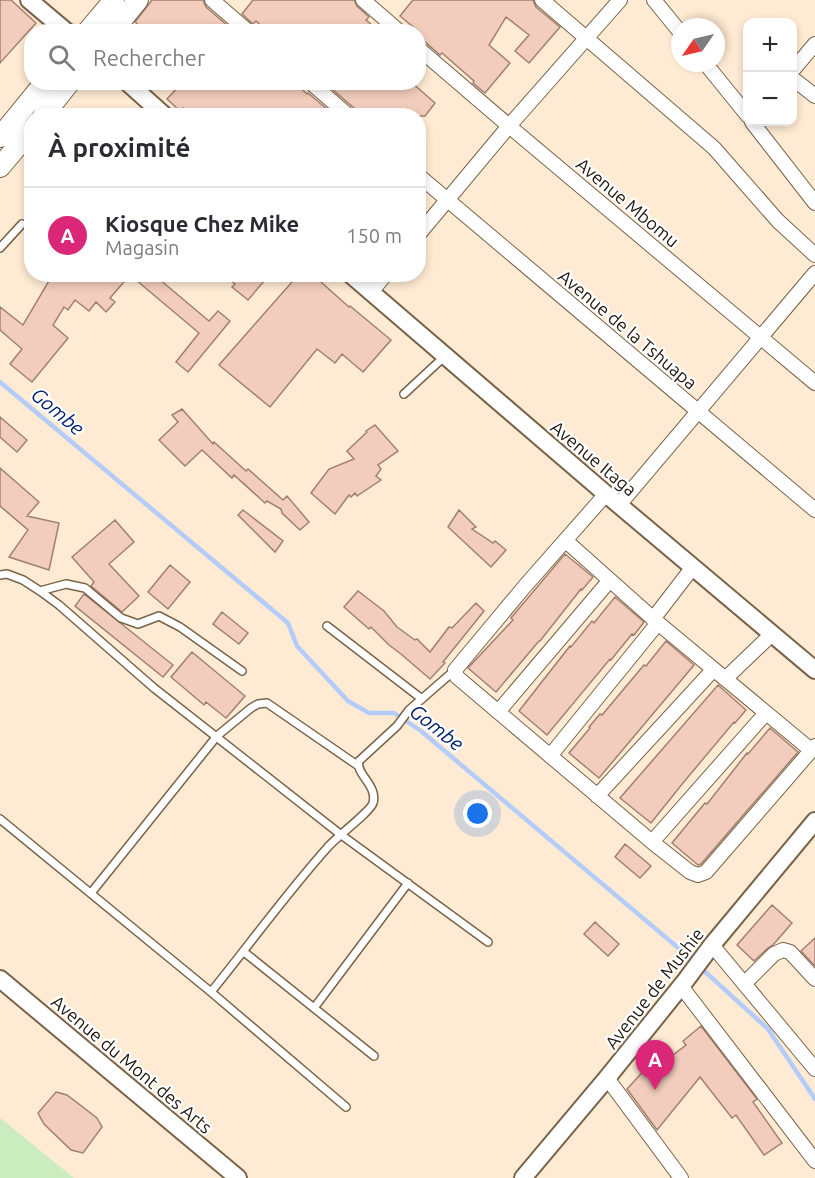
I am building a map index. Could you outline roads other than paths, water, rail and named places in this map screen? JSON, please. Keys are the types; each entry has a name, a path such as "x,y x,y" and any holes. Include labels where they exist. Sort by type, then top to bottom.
{"main road":[{"path":"94,24 114,0"},
{"path":"118,24 138,0"},
{"path":"0,136 38,90"},
{"path":"49,108 64,90"},
{"path":"0,167 24,138"}],"street":[{"path":"29,0 58,24"},
{"path":"212,0 240,24"},
{"path":"363,0 391,24"},
{"path":"542,0 714,148 778,221 815,255"},
{"path":"426,226 509,126 620,0"},
{"path":"654,0 671,21"},
{"path":"797,65 815,44"},
{"name":"Avenue Mbomu","path":"426,55 815,383"},
{"path":"712,72 743,111"},
{"path":"797,82 815,96"},
{"path":"136,90 156,108"},
{"path":"319,90 340,108"},
{"path":"755,126 815,204"},
{"name":"Avenue de la Tshuapa","path":"426,182 815,510"},
{"path":"619,505 815,273"},
{"name":"Avenue Itaga","path":"359,282 815,670"},
{"path":"371,292 379,282"},
{"path":"566,541 713,670 813,748 706,872 698,875 690,872 652,842 498,712 457,676 455,670 606,494"},
{"path":"550,756 656,621 693,567"},
{"path":"498,712 610,580"},
{"path":"725,680 772,633"},
{"path":"597,796 713,670"},
{"path":"652,842 766,713"},
{"name":"Avenue de Mushie","path":"523,1178 607,1078 708,950 813,828"},
{"path":"708,950 744,984 815,1069"},
{"path":"744,984 774,954 783,950 790,952 815,979"},
{"name":"Avenue du Mont des Arts","path":"0,979 238,1178"},
{"path":"683,983 815,1161"},
{"path":"607,1078 681,1178"}],"lane":[{"path":"0,249 22,224"},
{"path":"404,394 445,356"},
{"path":"0,575 7,574 23,580 59,605 154,688 340,834 488,942"},
{"path":"40,591 66,584 77,586 85,588 121,618 138,624 159,616 180,627 242,671"},
{"path":"327,626 422,699"},
{"path":"357,765 397,726 409,710 455,670"},
{"path":"91,893 217,736 258,704 267,703 357,765 373,790 373,802 370,809 340,834 315,862 211,992"},
{"path":"0,819 211,992 346,1107"},
{"path":"314,1008 408,883"},
{"path":"244,952 374,1056"}],"waterway":[{"name":"Gombe","path":"0,382 288,623 297,646 348,701 369,713 394,713 421,731 695,962"},
{"name":"Gombe","path":"701,968 768,1029 815,1099"}],"place":[{"name":"Kiosque Chez Mike","path":"655,1090"}]}
